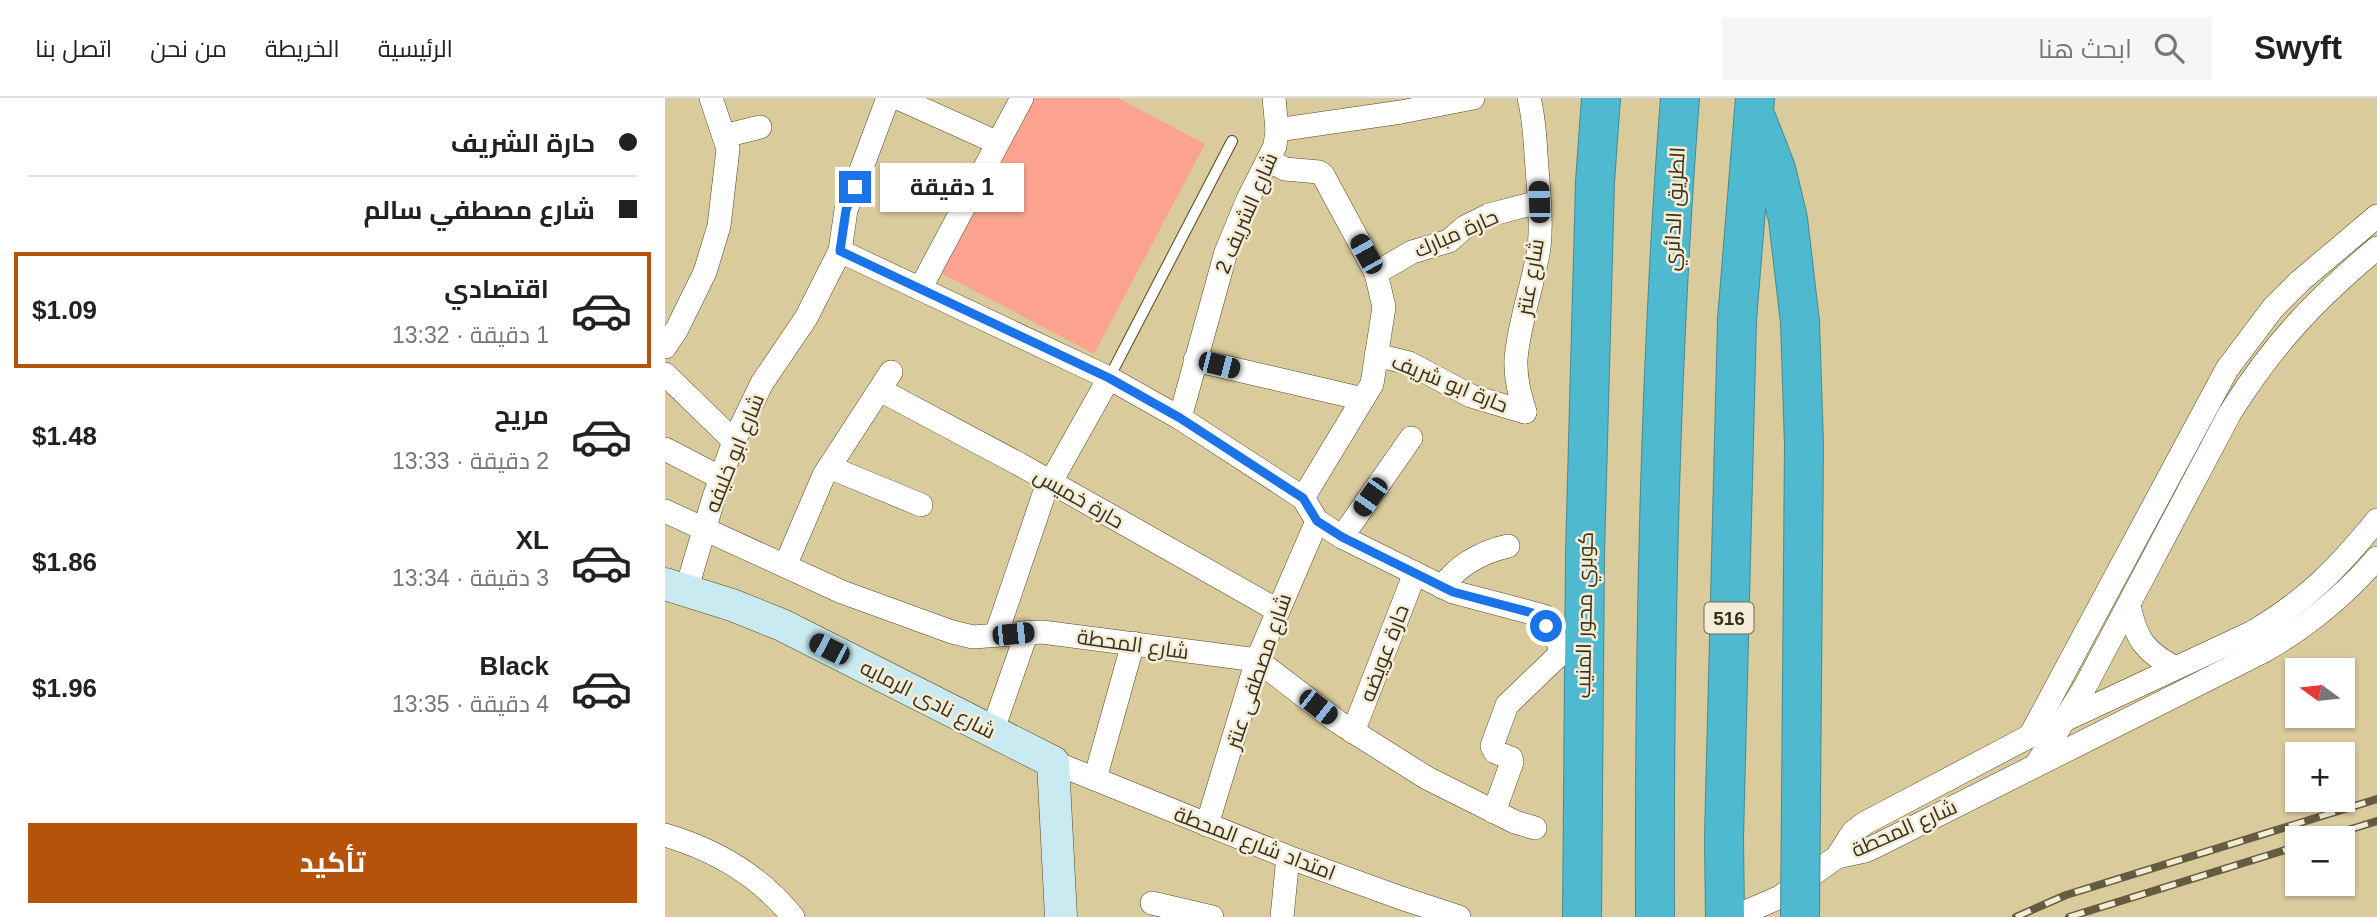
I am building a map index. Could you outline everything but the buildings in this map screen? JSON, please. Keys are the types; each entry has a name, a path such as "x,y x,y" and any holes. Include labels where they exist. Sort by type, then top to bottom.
{"highway":[{"name":"كوبري محور المنيب","path":"1582,917 1585,554 1595,182 1601,98"},
{"name":"الطريق الدائري","path":"1655,917 1655,622 1667,320 1680,98"},
{"name":"516","path":"1725,917 1724,838 1737,320 1755,104"},
{"name":"516","path":"1755,104 1776,169 1788,219 1800,322 1804,445 1800,917"}],"main road":[{"name":"شارع نادى الرمايه","path":"672,592 732,605 782,625 1053,762"},
{"path":"1053,762 1061,917"}],"street":[{"path":"665,347 677,329 705,272 719,226 729,149 711,98"},
{"name":"شارع ابو خليفه","path":"672,592 704,530 734,441 762,383 806,318 840,251 846,210 888,98"},
{"path":"898,98 998,143"},
{"path":"920,289 1022,98"},
{"path":"1274,98 1277,130 1424,103 1473,98"},
{"name":"شارع عنتر","path":"1525,412 1517,382 1516,360 1539,244 1533,112 1529,98"},
{"path":"724,136 760,127"},
{"name":"شارع الشريف 2","path":"1180,418 1226,252 1275,146 1277,130"},
{"path":"1268,160 1285,169 1319,172 1323,175 1376,273 1384,307 1372,384 1303,498"},
{"name":"حارة مبارك","path":"1376,273 1412,252 1449,240 1465,227 1489,215 1539,202"},
{"path":"2030,736 2227,369 2249,338 2291,290 2377,216"},
{"path":"2036,765 2086,685 2230,413 2253,376 2310,308 2377,248"},
{"path":"840,251 1109,378 1180,418 1303,498 1317,521 1342,537 1453,592 1544,616 1547,620 1546,626 1560,645 1558,656 1507,705 1492,750 1511,758 1512,762 1494,811"},
{"name":"حارة ابو شريف","path":"1376,355 1409,363 1471,396 1525,412"},
{"path":"1195,360 1363,399"},
{"path":"665,374 734,441"},
{"path":"996,635 1050,481 1109,378"},
{"name":"حارة خميس","path":"829,467 885,381 1050,481 1277,610"},
{"path":"1342,537 1412,438"},
{"path":"665,449 721,478"},
{"path":"785,566 829,467 921,505"},
{"name":"شارع المحطة","path":"665,511 842,592 952,632 973,636 1027,632 1257,660 1338,722 1427,778 1535,828"},
{"name":"شارع المحطة","path":"1837,856 1853,832 1865,823 2030,736 2251,633 2299,602 2340,564 2377,520"},
{"name":"شارع مصطفى عنتر","path":"1207,825 1257,660 1317,521"},
{"path":"1442,587 1453,572 1494,549 1508,546"},
{"name":"شارع المحطة","path":"1837,856 1871,848 2109,730 2289,636 2337,601 2377,558"},
{"name":"حارة عويضه","path":"1353,732 1415,573"},
{"path":"2129,605 2137,637 2152,653 2175,668"},
{"path":"992,732 1027,632"},
{"path":"1095,779 1133,643"},
{"name":"امتداد شارع المحطة","path":"1053,762 1288,857 1452,916"},
{"path":"665,835 690,842 731,862 774,894 793,917"},
{"path":"1734,917 1780,897 1837,856"},
{"path":"1282,917 1288,857"},
{"path":"1152,903 1212,917"}],"lane":[{"path":"1109,378 1232,141"}],"shaded area":[{"path":"1028,98 1118,98 1205,144 1094,354 937,271"}],"railway":[{"path":"2016,917 2066,895 2377,799"},
{"path":"2355,828 2377,821"},
{"path":"2069,917 2285,850"}],"route":[{"path":"855,187 846,210 840,251 1109,378 1180,418 1303,498 1317,521 1342,537 1453,592 1544,616 1547,620 1546,626"}]}
